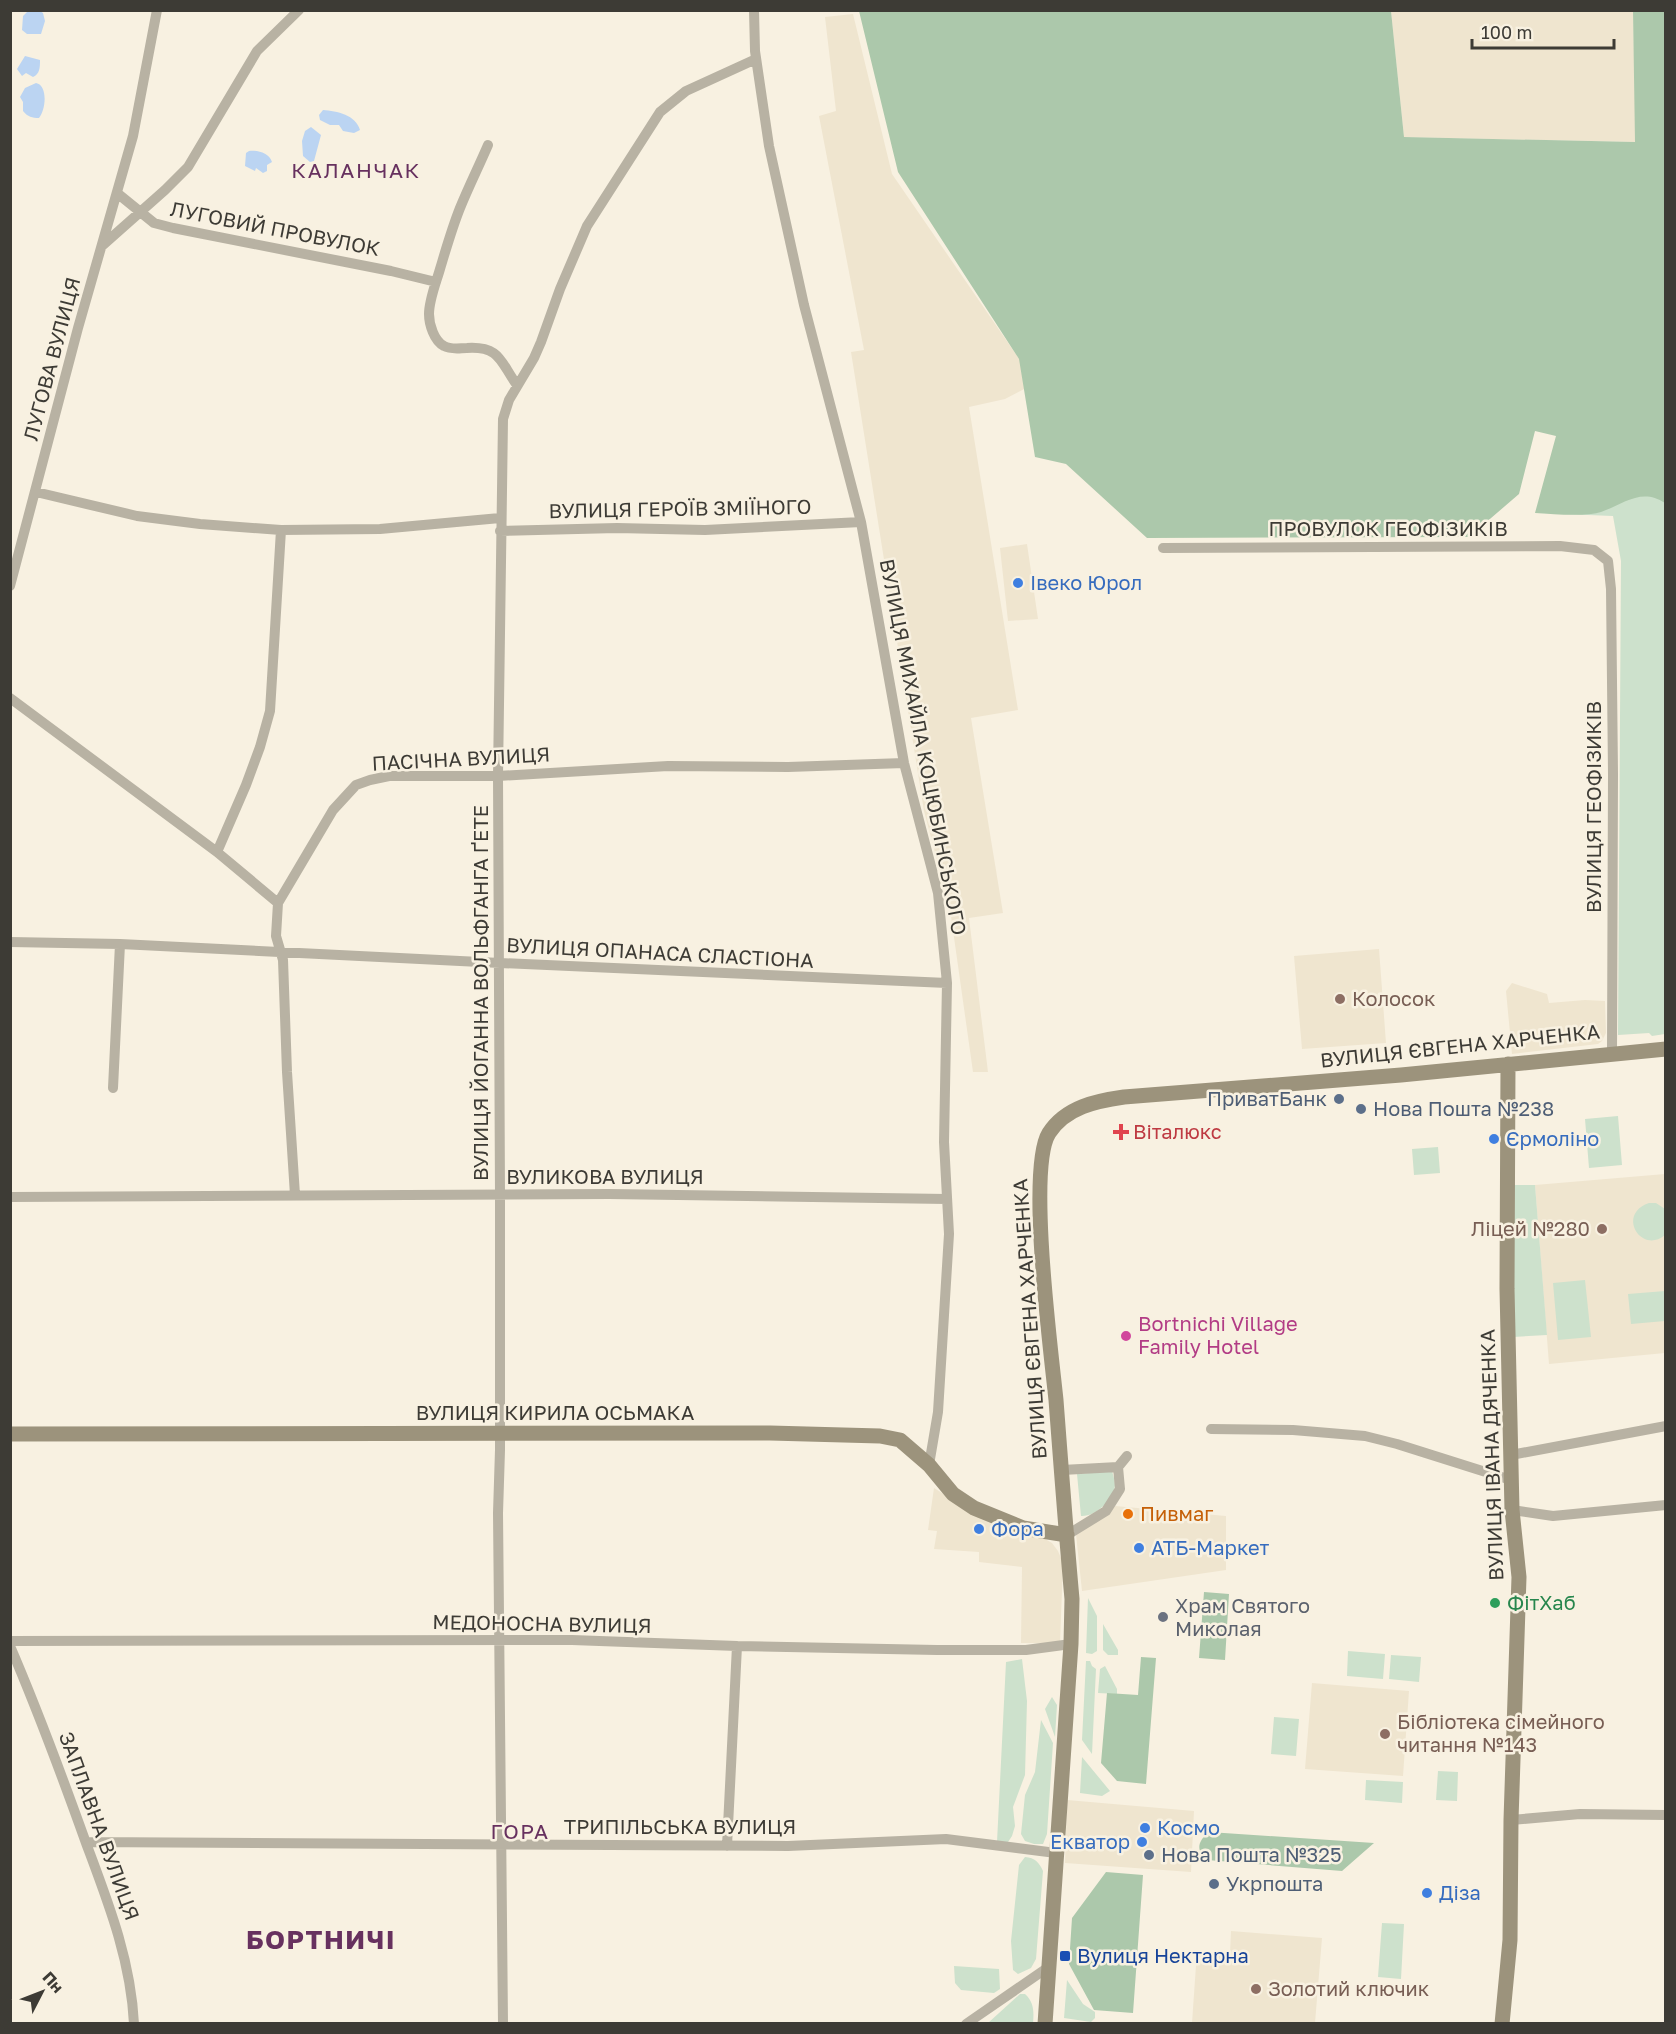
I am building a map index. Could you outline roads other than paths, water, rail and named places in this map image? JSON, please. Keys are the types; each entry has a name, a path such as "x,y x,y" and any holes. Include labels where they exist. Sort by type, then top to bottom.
{"street":[{"name":"ЛУГОВА ВУЛИЦЯ","path":"10,586 133,136 157,10"},
{"path":"102,246 188,167 257,51 299,10"},
{"name":"ВУЛИЦЯ МИХАЙЛА КОЦЮБИНСЬКОГО","path":"754,10 756,59 769,146 804,305 861,522 904,763 938,893 947,983 944,1078 949,1234 939,1388 929,1465"},
{"name":"ВУЛИЦЯ ЙОГАННА ВОЛЬФГАНГА ҐЕТЕ","path":"503,2024 498,1513 500,963 498,776 502,419 509,400 541,342 587,226 660,112 686,91 756,59"},
{"path":"488,145 460,207 436,282 429,312 430,324 436,338 443,346 483,348 492,351 500,357 503,366 517,385"},
{"name":"ЛУГОВИЙ ПРОВУЛОК","path":"117,193 154,223 436,282"},
{"path":"36,492 137,516 200,524 281,530 380,529 500,518"},
{"name":"ВУЛИЦЯ ГЕРОЇВ ЗМІЇНОГО","path":"500,531 617,528 705,530 861,522"},
{"path":"217,852 246,785 270,711 281,530"},
{"name":"ПРОВУЛОК ГЕОФІЗИКІВ","path":"1163,548 1560,546 1594,550 1608,561"},
{"name":"ВУЛИЦЯ ГЕОФІЗИКІВ","path":"1608,561 1611,589 1613,774 1612,1053"},
{"path":"10,698 217,852 278,903 276,936 283,960 295,1196"},
{"name":"ПАСІЧНА ВУЛИЦЯ","path":"278,903 333,810 356,785 370,780 389,777 498,776 668,766 788,767 904,763"},
{"name":"ВУЛИЦЯ ОПАНАСА СЛАСТІОНА","path":"10,942 120,944 947,983"},
{"path":"113,1088 120,944"},
{"name":"ВУЛИЦЯ ЄВГЕНА ХАРЧЕНКА","path":"1045,2024 1071,1644 1072,1599 1041,1232 1041,1168 1043,1149 1049,1133 1066,1116 1081,1106 1124,1097 1665,1049"},
{"name":"ВУЛИЦЯ ІВАНА ДЯЧЕНКА","path":"1502,2024 1510,1940 1510,1820 1515,1750 1519,1577 1512,1510 1510,1455 1507,1289 1508,1064"},
{"name":"ВУЛИКОВА ВУЛИЦЯ","path":"10,1197 715,1194 947,1199"},
{"path":"1510,1455 1665,1426"},
{"path":"1211,1429 1293,1430 1365,1436 1511,1480"},
{"name":"ВУЛИЦЯ КИРИЛА ОСЬМАКА","path":"10,1434 781,1433 880,1436 900,1440 929,1465 953,1494 974,1508 1023,1528 1067,1535"},
{"path":"1067,1535 1106,1512 1120,1489 1118,1467 1127,1456"},
{"path":"1062,1470 1118,1467"},
{"path":"1512,1510 1553,1516 1665,1505"},
{"name":"МЕДОНОСНА ВУЛИЦЯ","path":"10,1641 572,1640 738,1646 1026,1650 1071,1644"},
{"name":"ЗАПЛАВНА ВУЛИЦЯ","path":"10,1646 45,1729 117,1929 128,1969 134,2024"},
{"path":"727,1846 738,1646"},
{"path":"1510,1820 1580,1814 1665,1815"},
{"name":"ТРИПІЛЬСЬКА ВУЛИЦЯ","path":"86,1842 788,1846 946,1839 1056,1852"},
{"path":"966,2024 1050,1966"}],"water":[{"path":"28,11 43,13 45,21 41,34 27,34 22,30 23,16"},
{"path":"25,56 40,60 40,68 33,77 26,73 22,76 17,69"},
{"path":"36,83 43,88 45,98 39,118 30,117 23,111 23,102 20,97 25,88"},
{"path":"323,110 350,117 360,130 354,133 343,131 339,125 330,125 320,120 319,115"},
{"path":"311,127 321,135 314,161 310,162 303,156 302,141 305,131"},
{"path":"249,151 268,156 272,162 267,165 267,171 263,173 256,168 255,171 245,166 246,153"}],"place":[{"name":"Івеко Юрол","path":"1018,583"},
{"name":"Колосок","path":"1340,999"},
{"name":"ПриватБанк","path":"1339,1099"},
{"name":"Нова Пошта №238","path":"1361,1109"},
{"name":"Віталюкс","path":"1121,1132"},
{"name":"Єрмоліно","path":"1494,1139"},
{"name":"Ліцей №280","path":"1602,1229"},
{"name":"Bortnichi Village Family Hotel","path":"1126,1336"},
{"name":"Пивмаг","path":"1128,1514"},
{"name":"Фора","path":"979,1529"},
{"name":"АТБ-Маркет","path":"1139,1548"},
{"name":"ФітХаб","path":"1495,1603"},
{"name":"Храм Святого Миколая","path":"1163,1617"},
{"name":"Бібліотека сімейного читання №143","path":"1385,1734"},
{"name":"Космо","path":"1145,1828"},
{"name":"Екватор","path":"1142,1842"},
{"name":"Нова Пошта №325","path":"1149,1855"},
{"name":"Укрпошта","path":"1214,1884"},
{"name":"Діза","path":"1427,1893"},
{"name":"Вулиця Нектарна","path":"1065,1956"},
{"name":"Золотий ключик","path":"1256,1989"}],"district":[{"name":"КАЛАНЧАК","path":"356,171"},
{"name":"ГОРА","path":"520,1832"},
{"name":"БОРТНИЧІ","path":"321,1940"}]}
